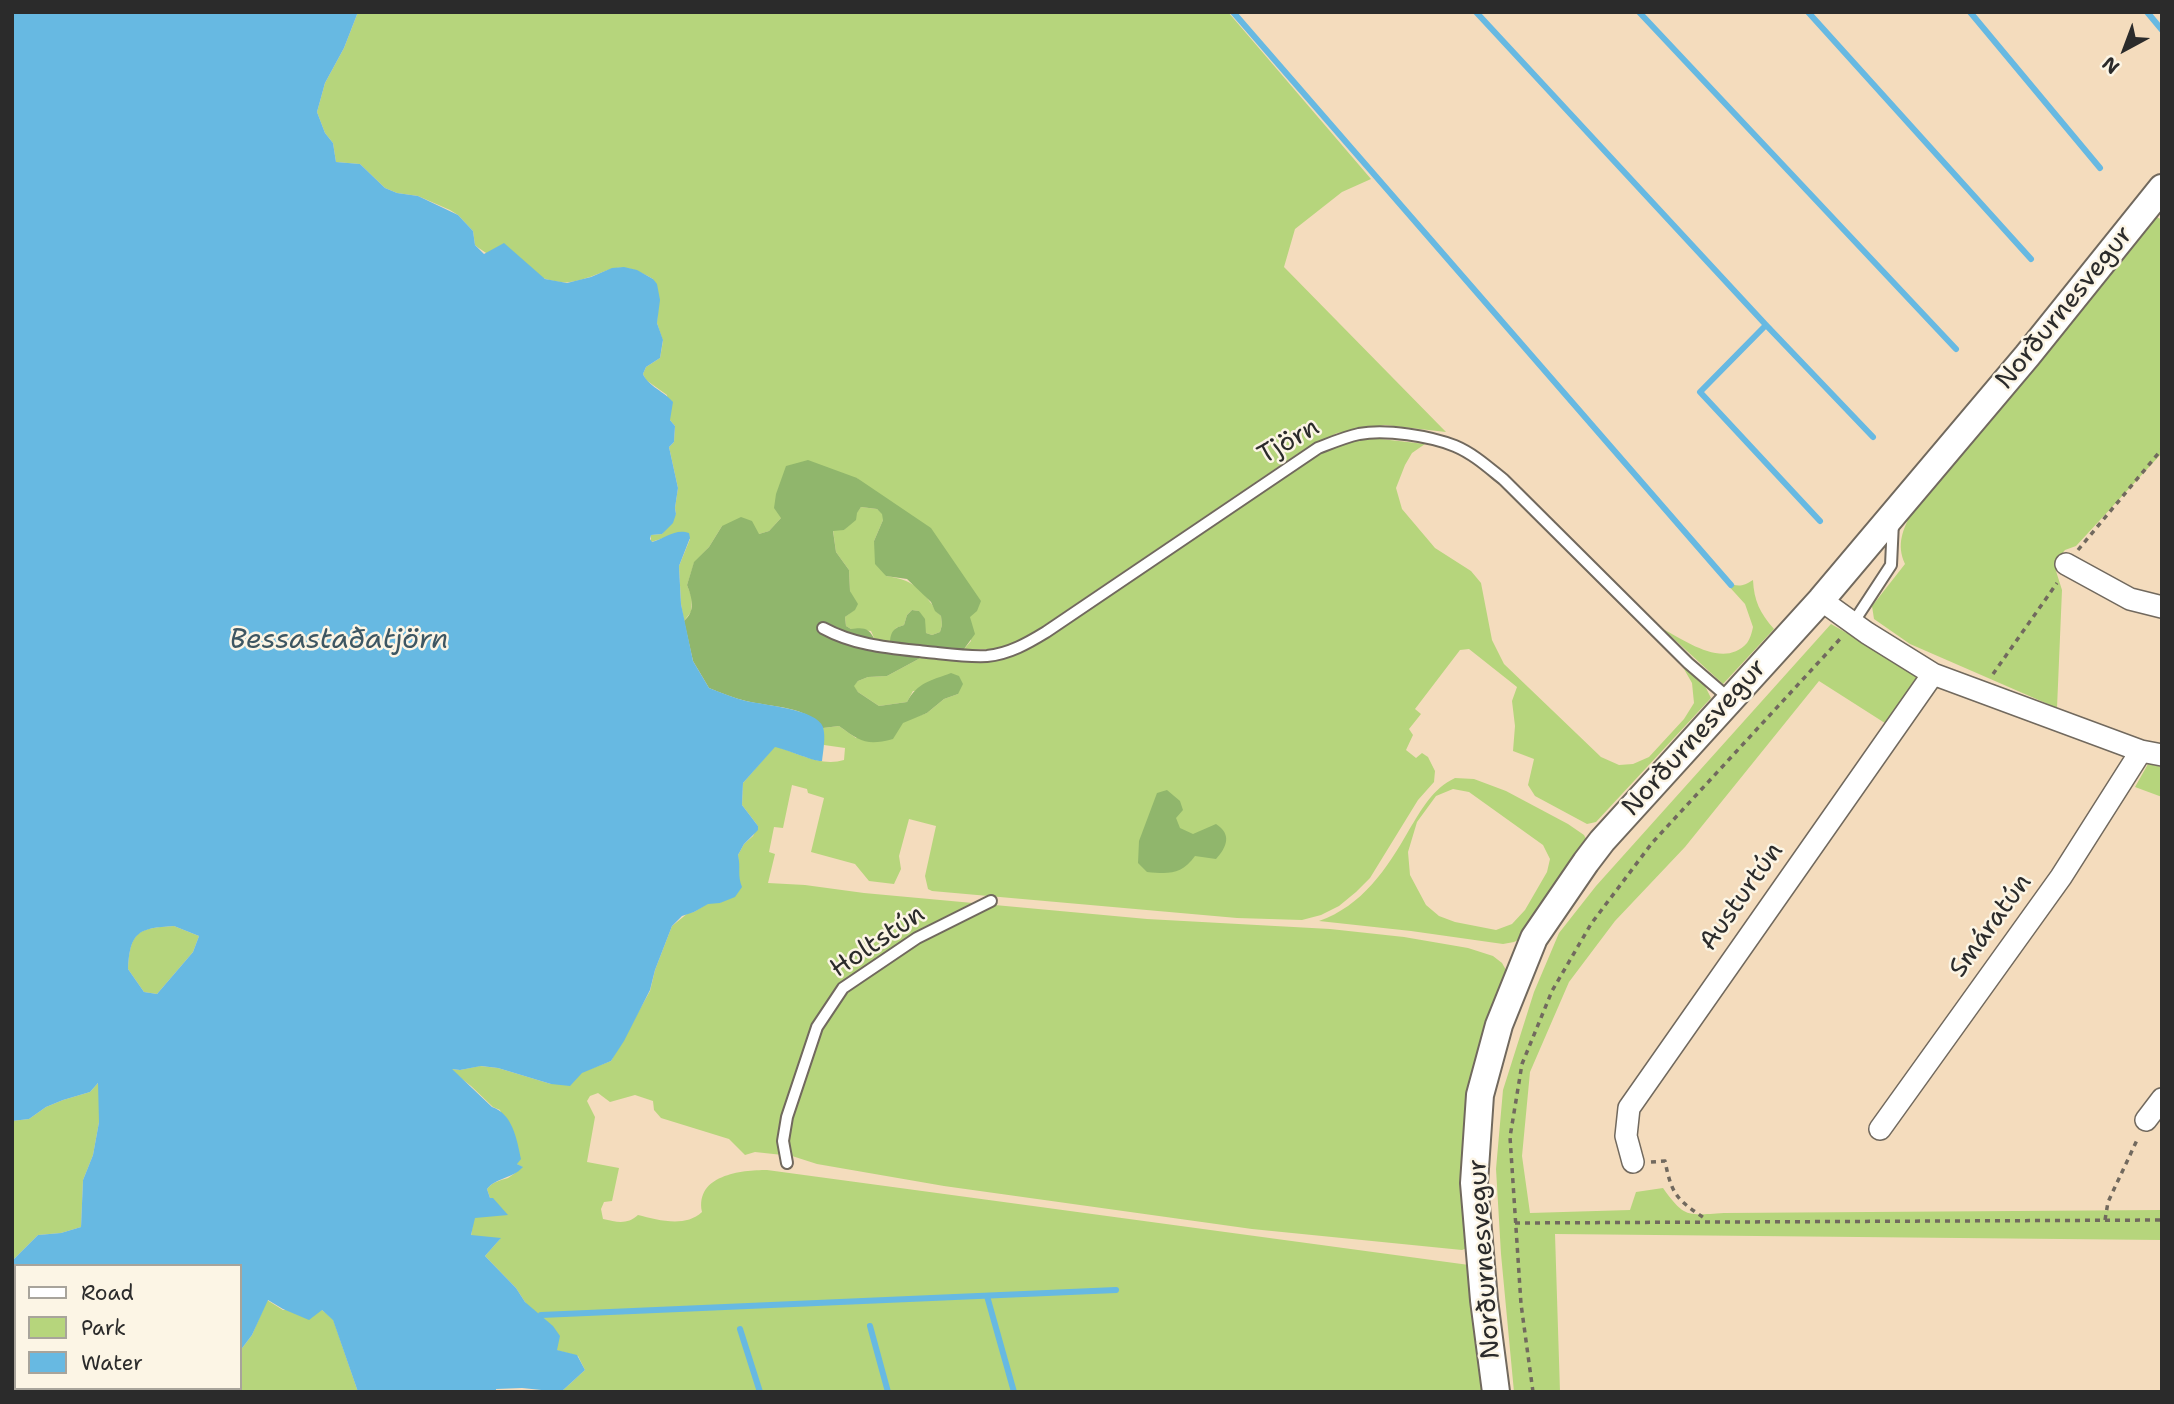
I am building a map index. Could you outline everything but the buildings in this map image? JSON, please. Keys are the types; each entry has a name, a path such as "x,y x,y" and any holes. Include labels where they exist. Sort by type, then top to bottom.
{"street":[{"name":"Norðurnesvegur","path":"1496,1392 1484,1300 1474,1183 1480,1095 1499,1025 1534,938 1602,841 1821,600 2027,356 2162,188"},
{"path":"2066,564 2130,599 2162,607"},
{"path":"1821,600 1933,674 2151,753"},
{"name":"Austurtún","path":"1633,1162 1626,1136 1629,1108 1933,674"},
{"name":"Smáratún","path":"1880,1129 2151,753"},
{"path":"2146,1120 2162,1099"}],"lane":[{"name":"Tjörn","path":"823,628 856,643 928,652 988,656 1017,649 1318,448 1361,434 1391,433 1455,446 1479,459 1504,480 1688,663 1731,700"},
{"path":"1853,623 1891,565 1893,515"},
{"name":"Holtstún","path":"787,1163 783,1141 787,1117 817,1027 843,988 917,938 990,901"}],"path":[{"path":"1533,1392 1521,1304 1510,1137 1522,1064 1552,991 1591,924 1652,843 1853,623"},
{"path":"2105,1220 2108,1202 2146,1120"},
{"path":"1633,1162 1665,1161 1670,1185 1679,1200 1708,1222"},
{"path":"1516,1223 2162,1220"}],"green space":[{"path":"358,12 1228,12 1371,179 1342,192 1295,229 1284,267 1446,432 1385,425 1337,433 1303,450 1018,643 993,649 964,649 971,641 970,617 857,478 781,518 769,531 759,534 722,526 709,547 694,563 687,585 692,598 691,612 684,621 679,566 690,539 667,537 651,542 651,535 662,534 676,514 678,488 669,447 674,442 675,426 670,420 667,395 646,380 643,374 646,367 660,358 663,341 657,323 658,304 653,279 628,268 611,269 570,282 549,280 535,275 506,263 475,245 473,231 450,210 418,196 385,188 360,164 336,162 333,143 325,133 317,112 325,83 344,48"},
{"path":"2157,217 2162,220 2162,453 2076,546 2065,550 2059,557 2056,571 2062,590 2057,708 1910,644 1874,619 1872,606 1905,564 1901,543 1912,511"},
{"path":"1372,438 1425,444 1412,453 1396,488 1402,509 1435,548 1471,571 1481,583 1492,640 1504,664 1601,757 1619,765 1633,764 1649,757 1684,719 1694,703 1692,683 1680,662 1705,686 1711,698 1596,822 1587,824 1535,796 1528,785 1534,759 1513,751 1515,726 1512,701 1517,687 1469,649 1460,650 1415,709 1421,714 1409,729 1413,735 1406,750 1416,758 1422,753 1428,757 1435,771 1434,782 1418,800 1370,878 1339,906 1321,915 1302,920 1237,918 932,891 928,889 925,876 936,826 909,819 899,856 901,869 894,884 869,881 855,864 811,852 824,798 792,785 783,828 774,827 769,852 775,854 768,883 1147,919 1330,929 1404,937 1468,948 1493,956 1502,963 1506,978 1470,1247 1462,1250 1252,1229 944,1186 817,1164 792,1156 755,1152 745,1155 729,1139 661,1118 654,1110 653,1101 635,1095 610,1102 598,1093 590,1096 587,1101 595,1117 587,1162 619,1168 612,1201 604,1202 601,1209 603,1219 617,1222 630,1220 638,1215 671,1221 688,1220 702,1212 702,1200 713,1182 745,1171 767,1170 1469,1265 1492,1392 561,1392 585,1370 578,1356 556,1350 516,1288 485,1256 500,1239 471,1236 474,1217 490,1198 487,1189 522,1167 517,1164 500,1110 493,1107 452,1069 480,1066 498,1068 551,1084 611,1061 650,991 672,926 688,913 708,903 720,903 738,877 738,855 758,826 742,805 743,783 775,746 827,762 844,760 845,748 824,745 823,728 839,726 856,738 927,713 944,699 958,694 913,691 907,702 879,706 858,692 853,686 858,681 868,677 887,676 926,655 998,658 1300,463 1335,446"},
{"path":"808,460 857,478 931,528 981,601 977,611 970,617 975,634 964,649 926,655 887,676 868,677 854,686 858,692 879,706 907,702 925,683 951,673 959,676 963,684 958,694 944,699 927,713 903,723 893,739 864,741 839,726 823,728 808,715 798,711 746,701 718,692 709,688 693,661 684,621 692,609 687,585 694,562 709,547 722,526 741,517 752,521 759,534 769,531 781,518 774,508 786,466","holes":["861,507 877,509 883,520 874,541 875,564 886,576 907,579 931,602 941,616 940,632 932,635 926,633 925,619 919,611 912,610 904,625 892,632 890,641 875,640 866,629 851,629 846,626 845,617 855,610 858,604 850,591 849,570 836,552 833,531 844,530 856,520"]},
{"path":"861,507 877,509 883,514 874,541 886,576 906,581 921,591 941,616 940,632 932,635 926,633 919,611 912,610 904,625 896,628 891,641 875,640 871,631 846,626 845,617 854,610 849,570 836,552 833,530 844,530"},
{"path":"1753,580 1759,606 1774,629 1723,684 1663,629 1705,650 1727,653 1738,650 1748,641 1753,627 1745,604 1725,582 1740,586"},
{"path":"1831,624 1922,676 1888,725 1819,681 1685,847 1615,921 1569,982 1530,1072 1522,1156 1530,1213 1630,1210 1636,1192 1663,1188 1682,1210 1695,1214 2162,1210 2162,1240 1555,1234 1560,1392 1514,1392 1496,1169 1503,1090 1534,992 1559,933 1596,886"},
{"path":"2148,764 2162,767 2162,797 2135,787"},
{"path":"1455,778 1474,779 1506,791 1584,835 1590,847 1526,936 1503,944 1319,921 1361,896 1392,859 1428,800","holes":["1453,789 1469,792 1543,845 1550,859 1547,872 1525,910 1512,924 1496,930 1439,916 1426,905 1410,875 1408,852 1417,822 1436,796"]},
{"path":"1167,790 1180,801 1183,810 1176,818 1180,828 1193,834 1216,824 1224,832 1225,845 1216,859 1195,856 1185,867 1168,873 1147,872 1138,863 1139,841 1157,793"},
{"path":"174,926 199,936 193,952 157,994 144,992 128,969 134,939 144,930"},
{"path":"99,1082 99,1122 93,1155 83,1180 81,1227 61,1233 38,1235 12,1261 12,1121 29,1119 46,1107 90,1092"},
{"path":"267,1300 283,1310 322,1310 333,1319 358,1392 210,1392 242,1390 242,1348 252,1335"}],"water":[{"name":"Bessastaðatjörn","path":"12,12 358,12 344,48 325,83 317,112 325,133 333,143 336,162 360,164 385,188 418,196 458,215 473,231 475,245 484,254 504,243 545,279 567,283 612,268 624,267 637,270 657,284 660,300 657,323 663,340 660,358 646,367 643,374 673,402 670,420 675,426 674,442 669,447 678,488 673,523 662,534 651,535 650,539 652,542 675,533 689,533 690,538 679,566 681,604 693,661 709,688 746,701 800,712 819,721 824,735 822,761 775,747 743,783 742,805 758,826 758,830 744,844 738,855 742,887 735,897 708,904 682,916 672,926 650,990 611,1061 582,1073 570,1086 551,1084 498,1068 481,1066 452,1069 492,1107 505,1115 516,1136 521,1159 517,1164 523,1167 487,1189 490,1198 508,1215 475,1218 471,1235 501,1238 485,1256 516,1288 525,1302 553,1326 560,1336 557,1350 577,1355 585,1370 561,1392 522,1388 496,1389 496,1392 358,1392 333,1320 322,1310 309,1320 268,1300 252,1335 242,1348 242,1264 14,1264 14,1390 210,1392 12,1392 12,1261 38,1235 61,1233 81,1227 83,1180 93,1155 99,1122 98,1083 90,1092 46,1107 29,1119 12,1121","holes":["174,926 199,936 193,952 157,994 144,992 128,969 134,940 138,934 152,928"]}],"waterway":[{"path":"1233,12 1731,585"},
{"path":"1476,12 1873,437"},
{"path":"1639,12 1956,349"},
{"path":"1808,12 2031,259"},
{"path":"1970,12 2100,168"},
{"path":"2147,12 2162,30"},
{"path":"1766,325 1700,392 1820,521"},
{"path":"541,1315 1116,1290"},
{"path":"987,1296 1014,1392"},
{"path":"870,1326 888,1392"},
{"path":"740,1329 760,1392"}]}
